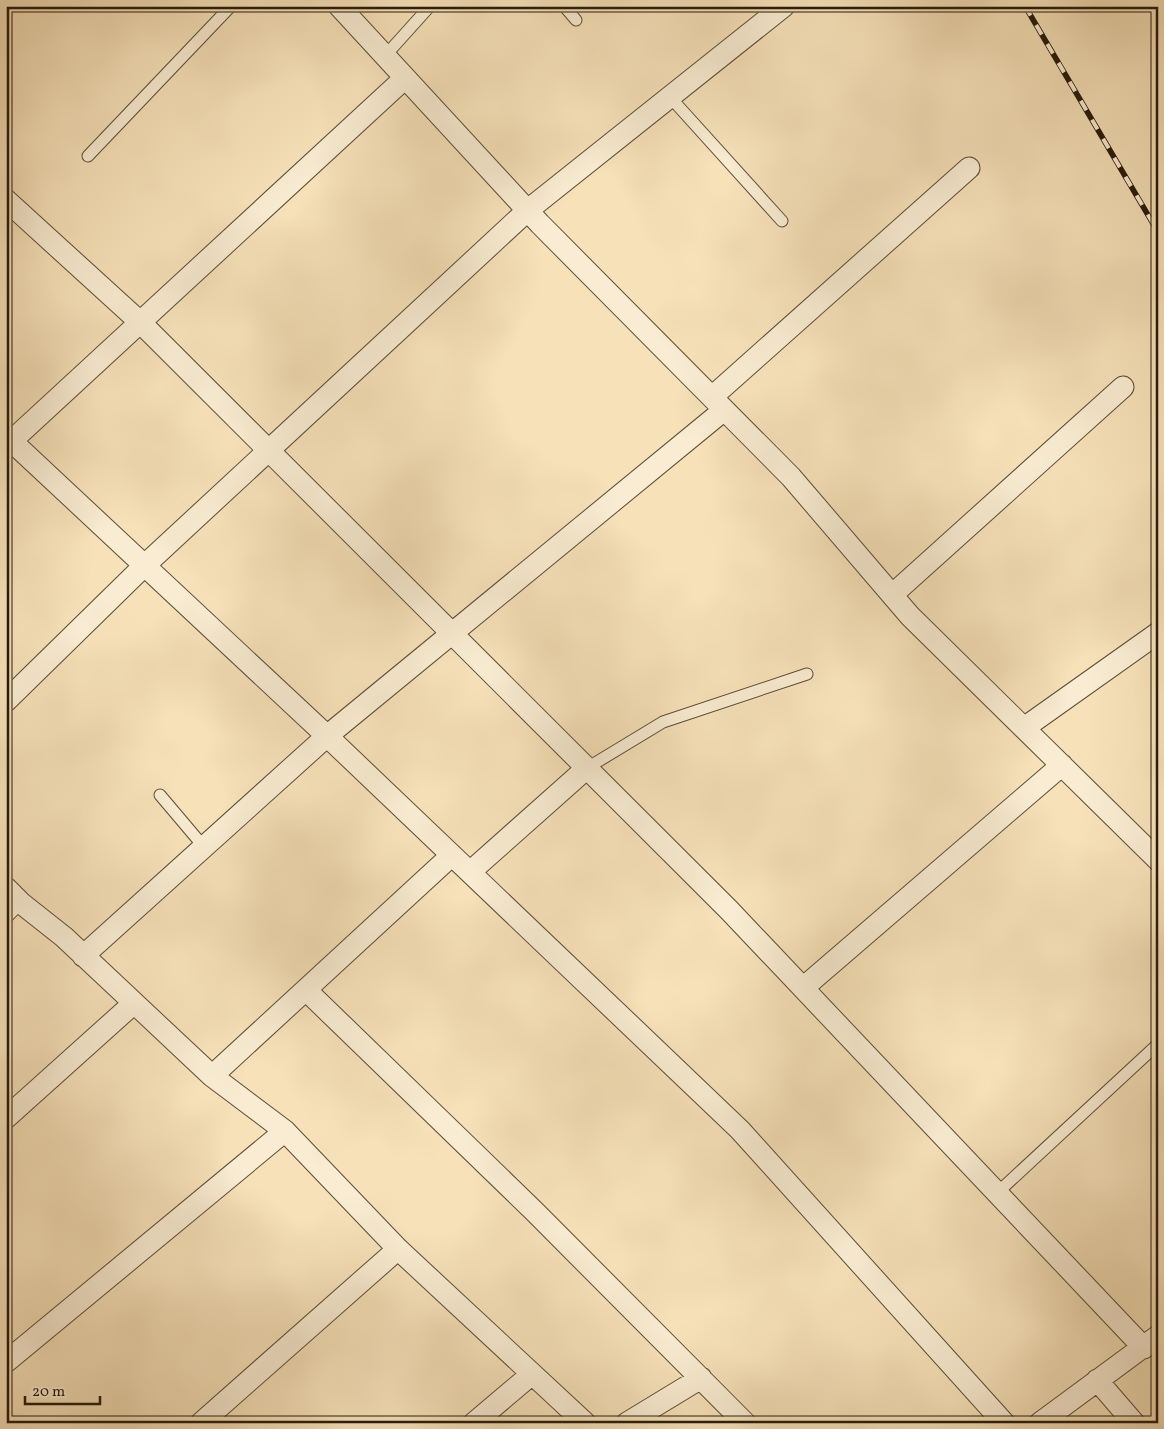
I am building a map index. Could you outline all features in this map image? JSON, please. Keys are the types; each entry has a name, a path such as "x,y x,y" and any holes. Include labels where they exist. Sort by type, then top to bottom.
{"street":[{"path":"339,6 528,210 791,476 910,616 1158,860"},
{"path":"6,701 145,565 528,210 784,6"},
{"path":"406,78 141,323 8,441 145,565 328,736 740,1130 1004,1423"},
{"path":"83,956 328,736 718,403 969,168"},
{"path":"6,200 141,323 270,450 588,768 803,988 997,1193 1151,1342 1040,1423"},
{"path":"892,595 1123,387"},
{"path":"1024,728 1158,634"},
{"path":"803,988 1062,765"},
{"path":"470,872 588,768"},
{"path":"212,1076 452,855"},
{"path":"6,888 14,910 83,956 212,1076 285,1131 398,1250 585,1423"},
{"path":"306,990 534,1211 745,1423"},
{"path":"6,1118 134,1004"},
{"path":"6,1362 285,1131"},
{"path":"201,1423 398,1250"},
{"path":"474,1423 532,1374"},
{"path":"627,1423 702,1378"},
{"path":"1097,1380 1134,1423"}],"lane":[{"path":"88,156 231,6"},
{"path":"385,56 430,6"},
{"path":"564,6 576,20"},
{"path":"670,97 782,221"},
{"path":"588,768 663,722 807,674"},
{"path":"160,796 204,847"},
{"path":"997,1193 1158,1044"}],"railway":[{"path":"1025,6 1158,232"},
{"path":"1153,6 1158,15"}]}
